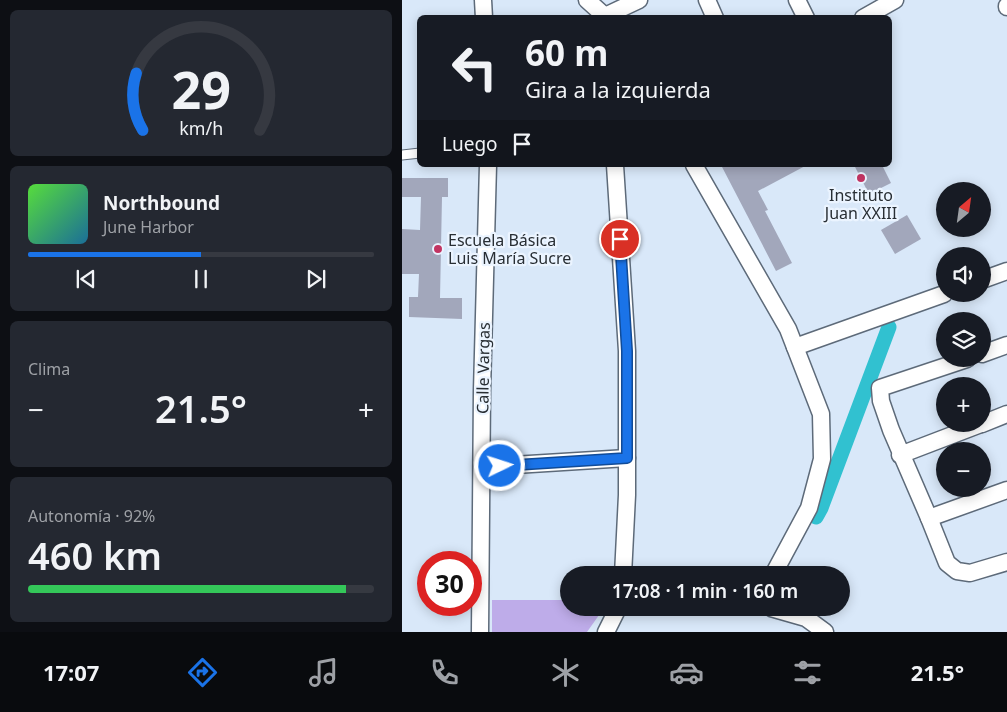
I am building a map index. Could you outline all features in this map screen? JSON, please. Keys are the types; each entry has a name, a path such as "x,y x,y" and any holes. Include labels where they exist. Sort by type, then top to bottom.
{"street":[{"path":"483,0 484,15"},
{"path":"583,0 599,15"},
{"path":"587,0 599,15"},
{"path":"605,15 638,0"},
{"path":"707,0 714,15"},
{"path":"797,0 804,15"},
{"path":"868,15 895,0"},
{"name":"Calle Vargas","path":"480,632 482,391 488,167"},
{"path":"615,167 627,351 627,458 623,566"},
{"path":"695,167 788,329 820,414 822,458 809,508 778,566"},
{"path":"991,277 1006,271"},
{"path":"795,347 936,297"},
{"path":"991,351 1006,345"},
{"path":"943,367 880,388 882,401 900,454 929,518 943,558 957,571 970,573 1006,562"},
{"path":"991,420 1006,414"},
{"path":"900,454 960,432"},
{"path":"482,467 627,458"},
{"path":"929,518 1006,490"},
{"path":"606,632 614,616"},
{"path":"799,616 806,618 825,632"}],"lane":[{"path":"402,155 417,153"}],"shaded area":[{"path":"492,600 560,600 560,616 598,616 587,632 492,632"}],"building":[{"path":"722,167 803,167 758,191 768,210 765,211 792,263 776,271"},
{"path":"855,167 883,167 891,183 869,194"},
{"path":"402,178 448,178 448,197 442,197 440,298 462,298 462,319 409,317 409,297 418,297 419,274 402,274 402,229 420,230 421,197 402,197"},
{"path":"907,215 921,239 895,254 881,230"}],"waterway":[{"path":"816,517 889,327"}],"place":[{"name":"Instituto Juan XXIII","path":"861,178"},
{"name":"Escuela Básica Luis María Sucre","path":"438,249"}],"route":[{"path":"500,466 627,458 627,351 620,239"}]}
